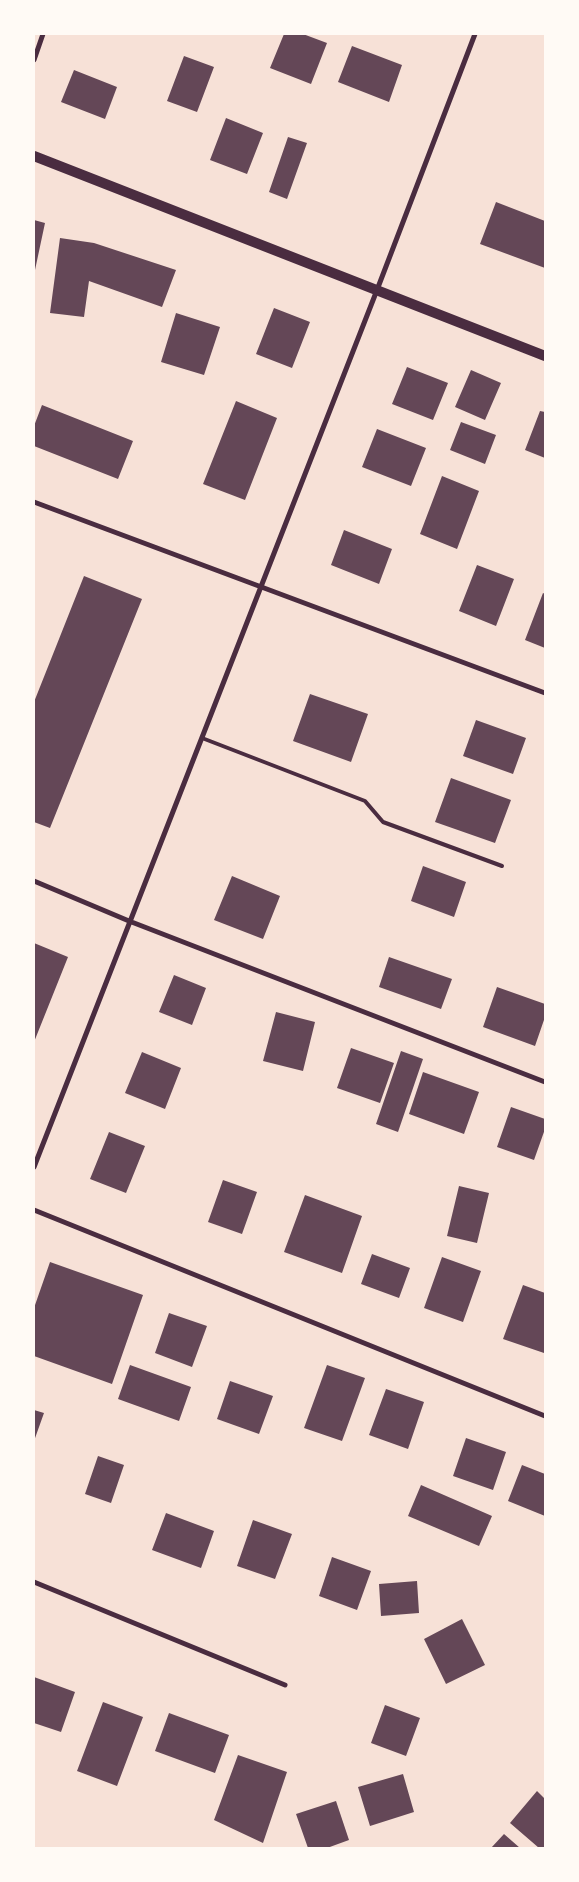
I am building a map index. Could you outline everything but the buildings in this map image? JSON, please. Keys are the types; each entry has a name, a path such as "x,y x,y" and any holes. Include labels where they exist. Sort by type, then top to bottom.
{"main road":[{"path":"34,156 545,356"}],"street":[{"path":"34,60 43,34"},
{"path":"34,1168 475,34"},
{"path":"34,502 545,693"},
{"path":"34,882 129,921 545,1082"},
{"path":"34,1210 545,1416"},
{"path":"34,1582 285,1685"}],"lane":[{"path":"202,738 365,801 382,822 502,866"}]}
